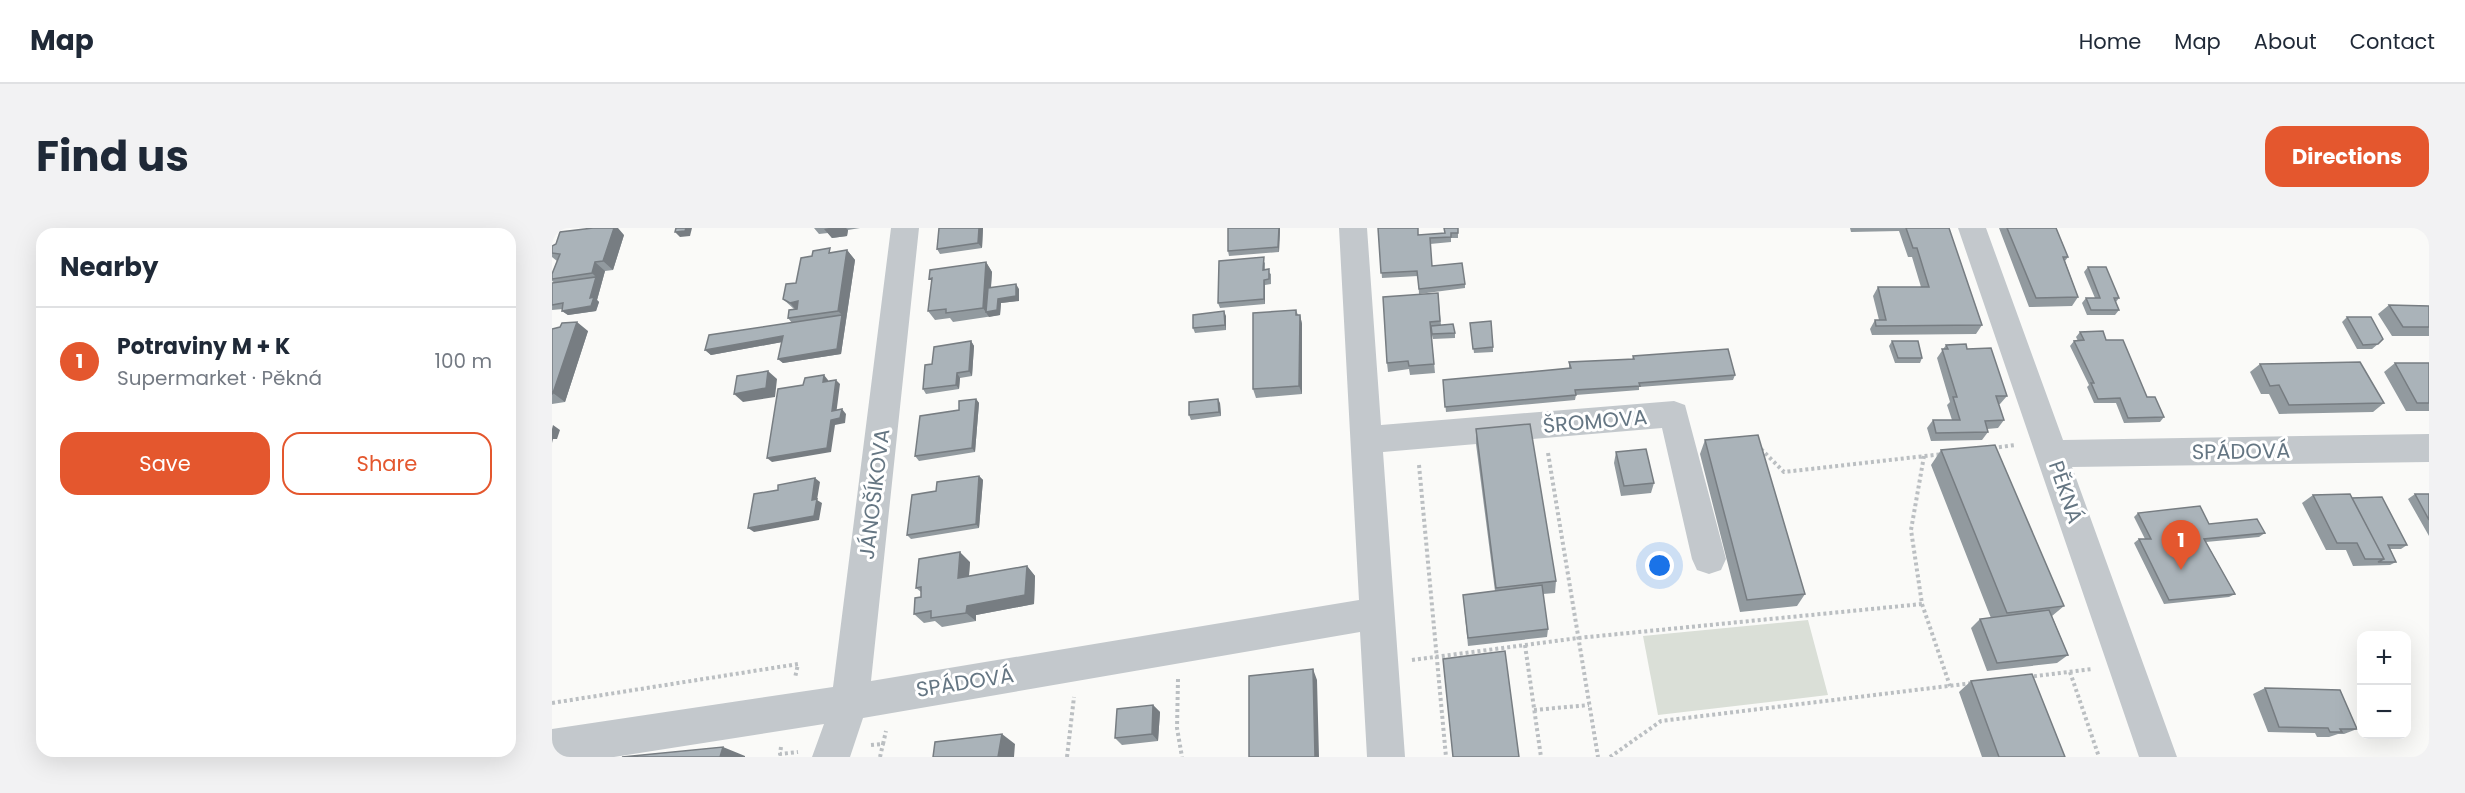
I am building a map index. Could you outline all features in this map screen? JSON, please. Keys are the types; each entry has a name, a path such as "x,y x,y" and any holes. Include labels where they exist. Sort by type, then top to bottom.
{"street":[{"name":"JÁNOŠÍKOVA","path":"831,757 850,702 905,228"},
{"path":"1353,228 1386,757"},
{"name":"PĚKNÁ","path":"1972,228 2158,757"},
{"name":"ŠROMOVA","path":"1366,440 1674,414 1709,559"},
{"name":"SPÁDOVÁ","path":"2053,454 2429,448"},
{"name":"SPÁDOVÁ","path":"552,748 850,702 1377,613"}],"path":[{"path":"552,233 554,228"},
{"path":"1546,446 1598,757"},
{"path":"1924,456 1911,530 1922,603 1950,686"},
{"path":"1418,458 1446,757"},
{"path":"1380,664 1578,638 1922,603"},
{"path":"1525,645 1541,757"},
{"path":"1067,757 1077,664"},
{"path":"2016,678 2094,669"},
{"path":"2070,672 2099,757"},
{"path":"1178,676 1177,728 1182,757"},
{"path":"1610,757 1661,721 1983,682"},
{"path":"1534,710 1589,705"},
{"path":"880,757 883,744"}],"shaded area":[{"path":"1808,620 1828,695 1658,715 1643,636"}],"building":[{"path":"614,228 603,261 595,262 592,273 552,279 560,254 552,253 552,246 556,244 560,232"},
{"path":"676,228 686,228 685,231 675,232"},
{"path":"939,228 979,228 978,243 937,249"},
{"path":"1228,228 1279,228 1278,247 1228,251"},
{"path":"1378,228 1418,228 1418,235 1445,233 1444,228 1458,228 1458,233 1451,233 1451,237 1430,238 1432,266 1462,263 1465,284 1419,289 1417,271 1381,273"},
{"path":"1906,228 1949,228 1982,325 1876,326 1875,320 1886,320 1878,287 1929,287 1917,248 1913,248"},
{"path":"2007,228 2056,228 2068,257 2063,257 2078,297 2036,298"},
{"path":"830,248 829,253 847,250 838,311 788,318 789,310 797,309 798,301 790,303 783,299 786,284 796,283 801,258 812,256 813,251"},
{"path":"1264,257 1263,270 1269,269 1269,279 1264,280 1264,299 1218,303 1219,261"},
{"path":"986,262 983,308 946,313 946,309 928,311 932,278 929,279 930,270"},
{"path":"2088,267 2106,267 2119,298 2114,298 2119,310 2091,310 2086,298 2100,298"},
{"path":"596,277 590,298 594,297 591,306 562,311 563,303 552,305 552,283"},
{"path":"1016,284 1016,296 998,299 997,310 986,312 988,288"},
{"path":"1438,293 1440,321 1430,322 1434,364 1409,366 1408,361 1387,363 1383,297"},
{"path":"2389,305 2429,306 2429,327 2403,327"},
{"path":"1296,310 1296,315 1300,315 1299,386 1253,389 1253,313"},
{"path":"1224,311 1225,325 1193,328 1193,315"},
{"path":"842,315 837,349 778,359 783,336 705,350 709,335"},
{"path":"2347,317 2371,317 2383,339 2378,344 2363,345"},
{"path":"1491,321 1493,347 1473,349 1470,323"},
{"path":"577,322 552,394 552,329 560,327 562,323"},
{"path":"1453,324 1455,333 1432,334 1431,326"},
{"path":"2103,331 2106,340 2123,340 2147,397 2155,397 2164,417 2128,418 2120,398 2098,399 2091,383 2094,383 2074,341 2084,340 2080,332"},
{"path":"971,341 969,371 957,373 956,385 923,389 925,365 932,364 934,347"},
{"path":"1892,341 1918,341 1922,358 1898,358"},
{"path":"1966,344 1967,349 1991,348 2007,396 1996,396 2004,420 1985,421 1988,432 1936,433 1933,420 1960,420 1953,397 1957,397 1942,349 1948,349 1946,345"},
{"path":"1728,349 1735,375 1639,383 1640,386 1575,390 1576,395 1445,407 1443,380 1571,368 1569,362 1634,359 1633,356"},
{"path":"2360,362 2384,403 2289,405 2279,385 2270,386 2260,364"},
{"path":"2395,363 2429,363 2429,403 2417,403"},
{"path":"768,371 766,388 734,394 737,376"},
{"path":"824,375 823,382 836,380 832,411 842,409 840,418 831,420 827,448 767,458 778,389 803,385 805,378"},
{"path":"976,399 972,448 915,456 920,416 959,410 959,401"},
{"path":"1218,399 1219,412 1189,415 1189,402"},
{"path":"1530,424 1556,581 1496,588 1476,429"},
{"path":"1758,435 1805,594 1747,600 1705,440"},
{"path":"1995,445 2064,606 2007,613 1941,450"},
{"path":"1646,449 1654,483 1624,486 1616,452"},
{"path":"979,476 976,524 907,535 912,495 936,491 937,482"},
{"path":"815,478 812,500 817,499 814,516 748,528 754,494 778,490 778,485"},
{"path":"2350,494 2384,559 2365,559 2357,543 2337,543 2313,495"},
{"path":"2415,494 2429,494 2429,520"},
{"path":"2382,497 2407,545 2388,545 2396,562 2378,562 2384,559 2352,498"},
{"path":"2200,506 2209,524 2257,519 2265,533 2204,539 2235,594 2169,600 2139,539 2151,539 2138,513"},
{"path":"960,552 958,578 1027,566 1025,595 967,606 966,613 931,618 931,611 914,614 915,598 921,597 921,587 916,588 919,559"},
{"path":"1542,585 1548,629 1468,638 1463,595"},
{"path":"2049,610 2068,655 1997,663 1980,619"},
{"path":"1505,651 1519,757 1453,757 1443,659"},
{"path":"1313,669 1315,757 1249,757 1249,676"},
{"path":"2032,674 2065,757 1999,757 1971,681"},
{"path":"2265,688 2340,690 2357,729 2340,729 2342,732 2330,732 2328,728 2279,727"},
{"path":"1153,705 1152,734 1115,738 1117,709"},
{"path":"1002,734 998,757 933,757 935,742"},
{"path":"723,747 720,757 622,757"}],"place":[{"name":"Potraviny M + K","path":"2181,570"}]}
